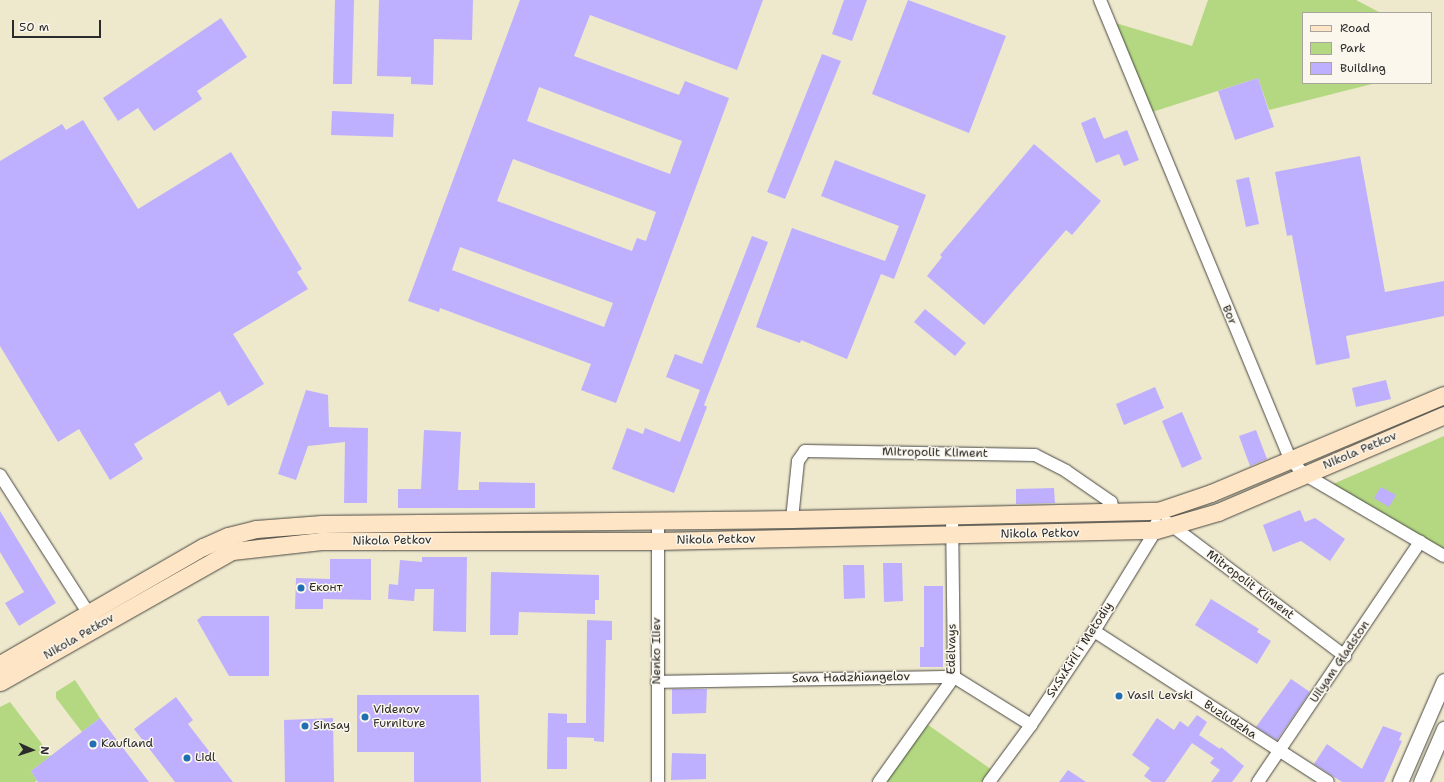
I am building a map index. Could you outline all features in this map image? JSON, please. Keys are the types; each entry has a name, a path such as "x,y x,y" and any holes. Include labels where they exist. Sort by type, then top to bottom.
{"main road":[{"name":"Nikola Petkov","path":"0,664 203,547 228,536 256,529 322,524 792,519 1158,511 1211,493 1444,395"},
{"name":"Nikola Petkov","path":"1,679 97,628 211,560 232,550 262,546 352,541 658,541 1156,530 1172,527 1218,512 1444,415"}],"street":[{"name":"Bor","path":"1100,0 1290,459 1304,474 1444,556"},
{"name":"Mitropolit Kliment","path":"792,519 798,460 805,451 1035,455 1066,471 1111,502 1114,512"},
{"path":"0,475 89,613 97,628"},
{"name":"Mitropolit Kliment","path":"1158,511 1172,527 1345,656"},
{"name":"Sv.Sv.Kiril i Metodiy","path":"989,782 1031,725 1094,631 1156,530 1158,511"},
{"name":"Edelvays","path":"879,782 954,677 952,516"},
{"name":"Nenko Iliev","path":"658,520 658,782"},
{"name":"Uilyam Gladston","path":"1258,782 1345,656 1420,542"},
{"name":"Buzludzha","path":"1094,631 1279,752 1328,782"},
{"path":"954,677 1031,725"},
{"name":"Sava Hadzhiangelov","path":"657,682 954,677"},
{"path":"1400,782 1444,681"},
{"path":"1421,782 1444,729"}],"green space":[{"path":"1208,0 1356,0 1379,12 1302,12 1302,84 1372,84 1269,110 1258,78 1146,114 1109,21 1192,46"},
{"path":"1444,436 1444,556 1333,484"},
{"path":"75,680 100,718 82,732 56,698 56,692"},
{"path":"10,702 51,756 31,771 37,780 35,782 0,782 0,707"},
{"path":"924,722 992,770 984,782 882,782"}],"building":[{"path":"335,0 354,0 352,84 333,84"},
{"path":"379,0 473,0 472,40 434,39 433,85 411,84 411,77 377,76"},
{"path":"520,0 763,0 737,70 590,15 574,56 679,95 685,81 729,98 616,403 581,390 591,364 440,308 439,312 408,301","holes":["539,87 682,141 670,174 527,121","513,159 656,212 646,241 637,238 632,251 497,201","460,247 613,303 604,327 452,270"]},
{"path":"844,0 867,0 852,41 832,34"},
{"path":"908,0 1006,36 969,133 872,94"},
{"path":"221,18 247,57 197,91 202,99 154,131 138,108 118,121 103,98"},
{"path":"822,54 841,61 785,199 767,192"},
{"path":"1258,78 1274,127 1235,140 1218,91"},
{"path":"332,111 394,114 393,137 331,135"},
{"path":"1095,117 1104,139 1127,130 1139,160 1124,166 1119,154 1096,163 1081,123"},
{"path":"83,120 138,209 231,152 302,269 297,272 308,289 233,334 264,384 228,406 220,391 134,444 143,459 110,480 79,429 58,442 0,346 0,161 62,124 66,130"},
{"path":"1034,144 1101,201 1072,235 1066,230 984,325 927,276 942,257 940,255"},
{"path":"1360,156 1385,292 1444,281 1444,316 1346,336 1350,358 1316,365 1292,235 1287,236 1275,172"},
{"path":"835,160 926,195 894,279 881,274 847,359 801,340 800,343 756,327 792,228 885,261 899,226 821,196"},
{"path":"1249,177 1259,224 1246,227 1236,180"},
{"path":"752,236 768,242 704,405 707,407 674,493 612,469 627,428 643,434 645,428 680,442 700,390 666,377 675,354 702,364"},
{"path":"925,309 966,343 955,356 914,322"},
{"path":"1386,380 1391,399 1356,407 1352,388"},
{"path":"1155,387 1164,408 1124,425 1116,404"},
{"path":"306,390 328,395 329,427 368,428 367,503 344,503 345,442 308,446 296,480 278,474"},
{"path":"1182,412 1202,459 1182,468 1162,421"},
{"path":"424,430 461,432 458,490 479,490 479,482 535,483 535,508 398,508 398,489 421,489"},
{"path":"1256,430 1267,459 1250,466 1239,436"},
{"path":"1381,487 1396,495 1389,507 1374,498"},
{"path":"1054,488 1055,503 1016,504 1016,489"},
{"path":"1300,510 1305,522 1315,518 1345,539 1330,561 1301,541 1273,552 1263,525"},
{"path":"0,511 56,603 19,626 5,603 24,592 0,552"},
{"path":"422,557 467,557 466,632 433,631 434,589 415,589 414,601 388,599 389,584 398,585 400,560 422,562"},
{"path":"330,559 371,559 371,600 323,599 323,609 295,609 296,578 330,579"},
{"path":"883,563 902,563 903,601 884,602"},
{"path":"843,565 864,565 865,598 844,599"},
{"path":"491,572 599,575 599,600 595,600 595,614 519,612 518,635 490,635"},
{"path":"924,586 943,586 943,667 920,667 920,647 924,647"},
{"path":"1211,599 1259,629 1257,632 1271,641 1257,664 1195,625"},
{"path":"202,616 269,616 269,676 229,676 197,620"},
{"path":"587,620 612,621 612,640 606,640 604,742 594,741 594,738 567,737 567,769 547,769 548,713 567,714 567,723 586,723"},
{"path":"1291,679 1310,692 1277,740 1256,727"},
{"path":"672,689 707,689 706,713 672,714"},
{"path":"357,695 479,695 481,782 414,782 414,752 357,752"},
{"path":"176,697 193,720 188,724 233,782 175,782 134,729"},
{"path":"1197,715 1207,722 1199,735 1220,749 1221,747 1244,766 1232,782 1211,782 1220,770 1210,763 1214,758 1192,743 1165,782 1152,782 1144,776 1150,768 1132,755 1157,718 1174,730 1180,721 1188,727"},
{"name":"Kaufland","path":"100,718 149,782 38,782 31,771"},
{"path":"333,718 334,782 285,782 284,720"},
{"path":"1383,726 1402,733 1399,740 1402,741 1384,782 1342,782 1314,764 1327,744 1362,769"},
{"path":"672,753 706,754 706,779 671,780"},
{"path":"1068,770 1086,782 1059,782"}],"place":[{"name":"Еконт","path":"301,588"},
{"name":"Vasil Levski","path":"1119,696"},
{"name":"Videnov Furniture","path":"365,717"},
{"name":"Sinsay","path":"305,726"},
{"name":"Kaufland","path":"93,744"},
{"name":"Lidl","path":"187,758"}]}
